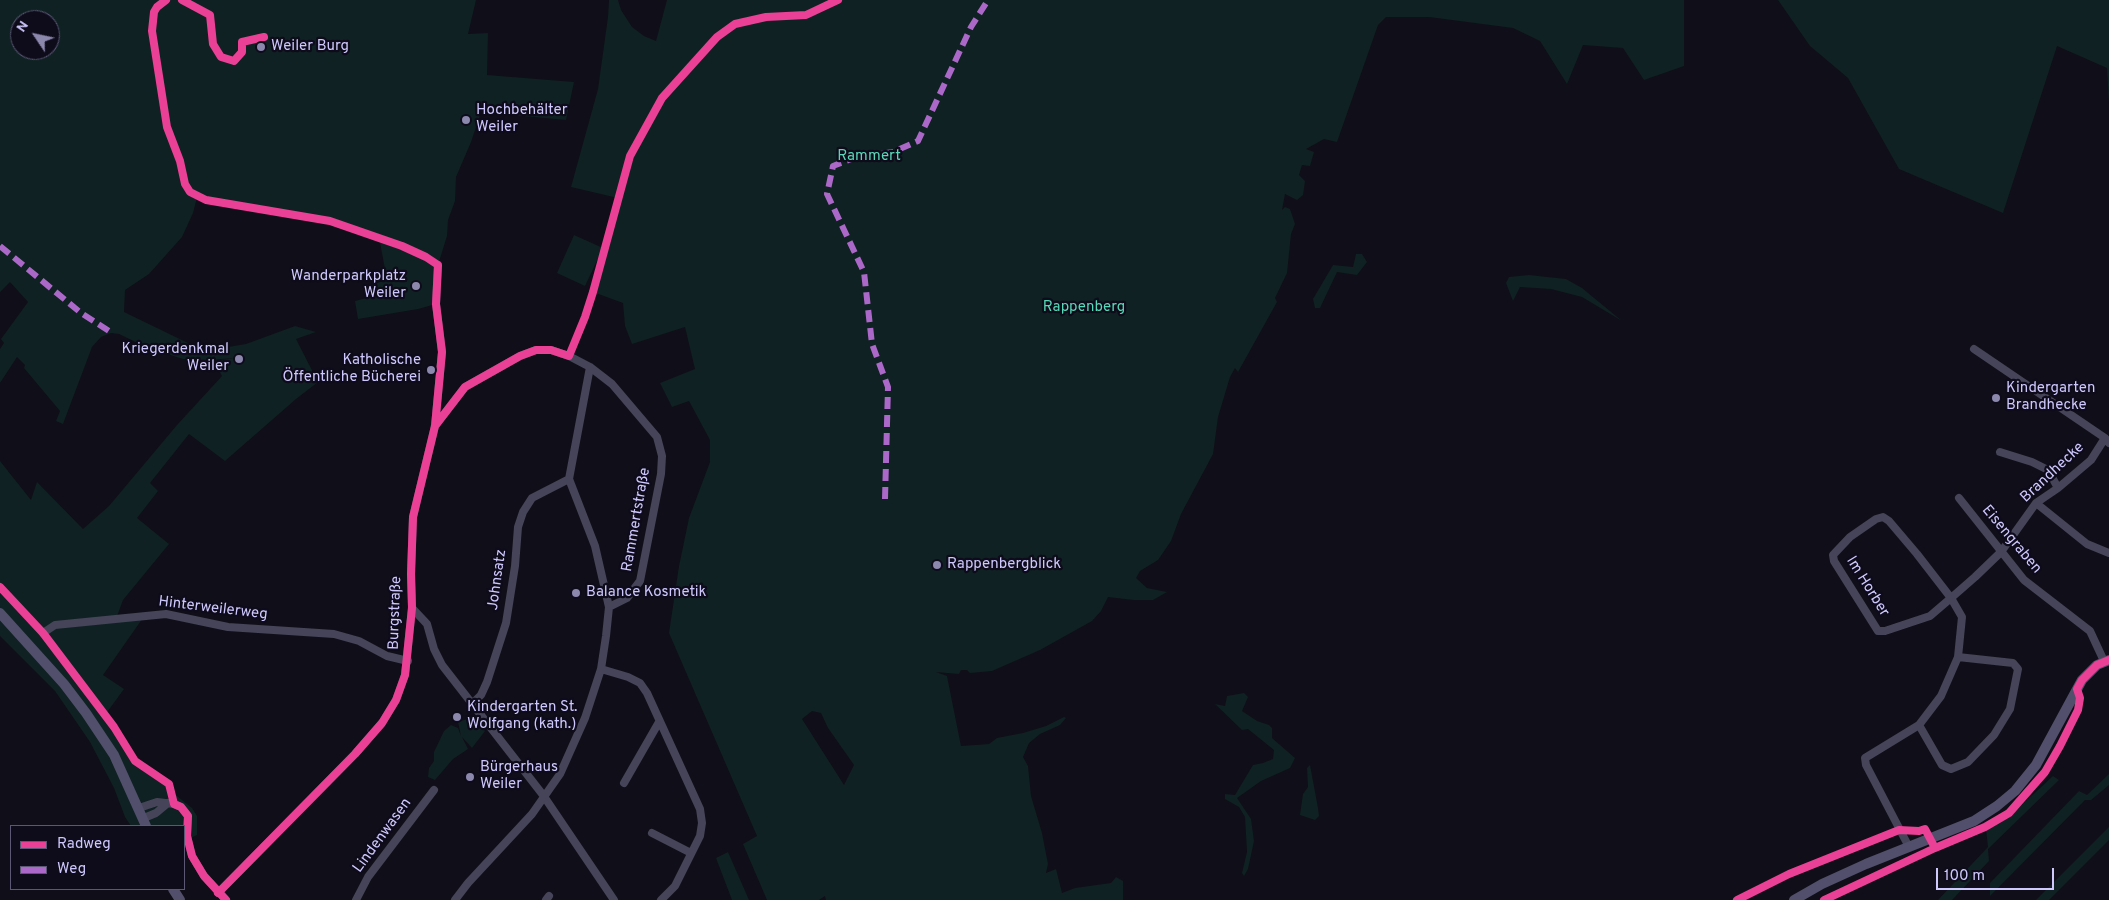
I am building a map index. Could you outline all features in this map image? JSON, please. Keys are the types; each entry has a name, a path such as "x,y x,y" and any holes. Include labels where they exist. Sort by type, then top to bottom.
{"main road":[{"path":"0,613 64,684 86,712 114,755 143,817"},
{"path":"1794,900 1822,884 1866,864 1980,818 2015,790 2036,765 2082,680 2090,671 2107,660"}],"street":[{"name":"Burgstraße","path":"218,893 355,754 382,723 396,700 406,675 412,608 413,517 435,426 442,352 436,304 438,265"},
{"name":"Rammertstraße","path":"435,426 465,387 520,356 536,350 551,350 569,356 590,367 612,384 658,437 662,456 661,474 640,581 627,598 609,607"},
{"path":"1974,350 2107,441"},
{"path":"455,900 468,883 532,814 543,795 560,774 585,718 600,669 609,607 595,546 569,479 590,367"},
{"name":"Brandhecke","path":"2001,552 2036,503 2058,488 2091,460 2107,441"},
{"path":"2000,452 2032,462 2048,470 2058,488"},
{"name":"Johnsatz","path":"473,703 481,695 487,682 506,623 515,566 518,527 522,512 532,498 569,479"},
{"name":"Eisengraben","path":"1959,498 2024,580 2090,631 2107,660"},
{"path":"2036,503 2087,544 2109,553"},
{"name":"Im Horber","path":"1952,598 1912,547 1889,521 1882,517 1850,537 1833,555 1834,562 1878,631 1885,631 1930,616 1952,598 2001,552"},
{"path":"1909,847 1866,765 1865,758 1919,725 1941,696 1958,657 1962,617 1952,598"},
{"path":"412,608 427,624 434,649 442,665 543,795 614,900"},
{"name":"Hinterweilerweg","path":"43,633 55,625 166,614 228,627 341,635 358,641 386,656 408,661"},
{"path":"1919,725 1942,765 1951,769 1968,762 1975,756 1994,735 2010,709 2018,669 2013,663 1958,657"},
{"path":"600,669 628,677 640,683 700,809 702,823 700,836 675,886 661,900"},
{"path":"624,783 659,722"},
{"name":"Lindenwasen","path":"356,900 368,877 434,790"},
{"path":"143,817 156,813 168,803 181,807 188,816 187,836 192,856 218,893 226,900"},
{"path":"652,833 691,853"}],"green space":[{"path":"0,0 476,0 468,34 488,33 487,75 574,82 566,120 481,112 456,177 455,201 448,220 447,236 438,265 436,304 418,309 358,319 355,301 374,296 370,285 387,280 379,237 330,221 197,197 193,213 182,237 149,274 125,290 124,312 190,344 228,347 246,344 295,326 316,332 296,339 318,382 225,461 189,434 150,483 158,491 137,518 169,544 123,600 116,619 145,615 103,675 124,689 105,715 135,761 169,784 172,792 192,808 197,816 197,835 185,841 185,825 130,825 90,742 55,691 0,636 0,461 31,500 37,482 83,529 109,506 177,425 222,376 214,361 233,358 212,360 183,359 148,348 119,334 111,333 101,337 92,347 63,424 56,421 60,411 17,357 0,383 0,349 4,343 1,339 28,302 10,282 0,292"},
{"path":"609,0 618,0 621,10 632,27 644,36 656,41 667,0 1684,0 1684,66 1644,80 1623,48 1583,45 1567,84 1540,41 1513,28 1429,17 1386,17 1378,25 1337,142 1324,139 1306,149 1314,152 1310,166 1302,165 1299,175 1305,181 1303,195 1297,200 1285,194 1282,210 1285,207 1290,209 1295,224 1291,234 1287,273 1275,298 1277,302 1238,372 1235,368 1230,377 1218,417 1213,454 1181,514 1171,541 1158,560 1140,571 1136,578 1147,588 1167,592 1153,600 1108,597 1101,611 1092,621 1040,650 992,671 970,673 967,670 961,670 959,674 936,672 947,676 961,746 989,744 997,738 1023,733 1046,726 1064,717 1066,718 1060,725 1040,734 1029,743 1023,757 1028,766 1031,796 1042,833 1048,864 1046,873 1056,869 1062,893 1075,888 1111,883 1116,877 1123,881 1123,900 826,900 825,896 819,900 767,900 743,844 757,836 669,633 679,566 689,518 710,462 710,440 689,401 672,407 660,383 695,369 685,327 632,344 625,326 623,303 593,292 618,198 571,187 598,89","holes":["812,711 821,713 828,728 854,765 844,785 802,719"]},
{"path":"1778,0 2109,0 2109,103 2107,68 2057,46 2003,213 1899,169 1848,78 1810,46"},
{"path":"574,235 603,248 585,286 557,273"},
{"path":"1356,254 1362,254 1367,262 1357,275 1337,272 1320,308 1315,308 1313,299 1333,265 1353,267"},
{"path":"1529,275 1566,279 1582,288 1622,321 1582,297 1551,289 1520,287 1513,301 1506,283 1509,277"},
{"path":"1244,693 1248,697 1242,711 1257,721 1269,725 1272,728 1272,738 1295,758 1290,768 1261,781 1237,798 1251,819 1254,841 1248,869 1244,876 1242,873 1247,852 1245,817 1239,807 1225,799 1225,794 1235,795 1253,765 1273,759 1274,750 1248,729 1242,730 1215,704 1225,706 1227,696"},
{"path":"473,717 479,721 485,731 472,748 462,737 468,749 453,759 435,780 428,777 429,768 434,761 434,752 444,731 451,725 458,728 461,736 458,722"},
{"path":"1310,765 1319,816 1315,820 1300,815 1303,794 1308,787 1307,768"},
{"path":"2109,774 2109,785 2091,800 2085,800 1990,896 1990,883 2079,791 2087,795"},
{"path":"2053,776 2059,780 1988,849 1989,861 1952,900 1938,900 1988,847 1986,829 2010,816"},
{"path":"2109,827 2109,840 2049,900 2036,900"},
{"path":"728,852 749,900 732,900 716,858"}],"marked path":[{"path":"885,499 888,387 872,344 864,272 827,194 833,166 854,158 893,152 918,141 971,27 988,0"},
{"path":"0,246 81,313 112,333"}],"cycle path":[{"path":"166,0 154,12 152,31 167,127 180,161 185,184 190,192 206,200 330,221 402,246 438,265 436,304 442,352 435,426 413,517 412,608 405,675 396,700 382,723 355,754 218,893"},
{"path":"182,0 210,15 213,44 221,57 234,61 242,52 242,42 264,37"},
{"path":"435,426 465,387 520,356 536,350 551,350 569,356 593,292 630,156 662,98 717,37 735,24 766,17 806,15 838,0"},
{"path":"0,587 43,633 114,727 135,761 169,784 174,804 181,807 188,816 187,836 192,856 204,876 226,900"},
{"path":"1824,900 1935,848 1985,827 2009,813 2045,772 2060,746 2078,710 2080,698 2077,689 2082,680 2097,665 2109,660"},
{"path":"1737,900 1789,874 1899,830 1919,831 1925,829 1935,848"}],"place":[{"name":"Weiler Burg","path":"261,47"},
{"name":"Hochbehälter Weiler","path":"466,120"},
{"name":"Wanderparkplatz Weiler","path":"416,286"},
{"name":"Kriegerdenkmal Weiler","path":"239,359"},
{"name":"Katholische Öffentliche Bücherei","path":"431,370"},
{"name":"Kindergarten Brandhecke","path":"1996,398"},
{"name":"Rappenbergblick","path":"937,565"},
{"name":"Balance Kosmetik","path":"576,593"},
{"name":"Kindergarten St. Wolfgang (kath.)","path":"457,717"},
{"name":"Bürgerhaus Weiler","path":"470,777"}],"park label":[{"name":"Rammert","path":"869,157"},
{"name":"Rappenberg","path":"1084,308"}]}
